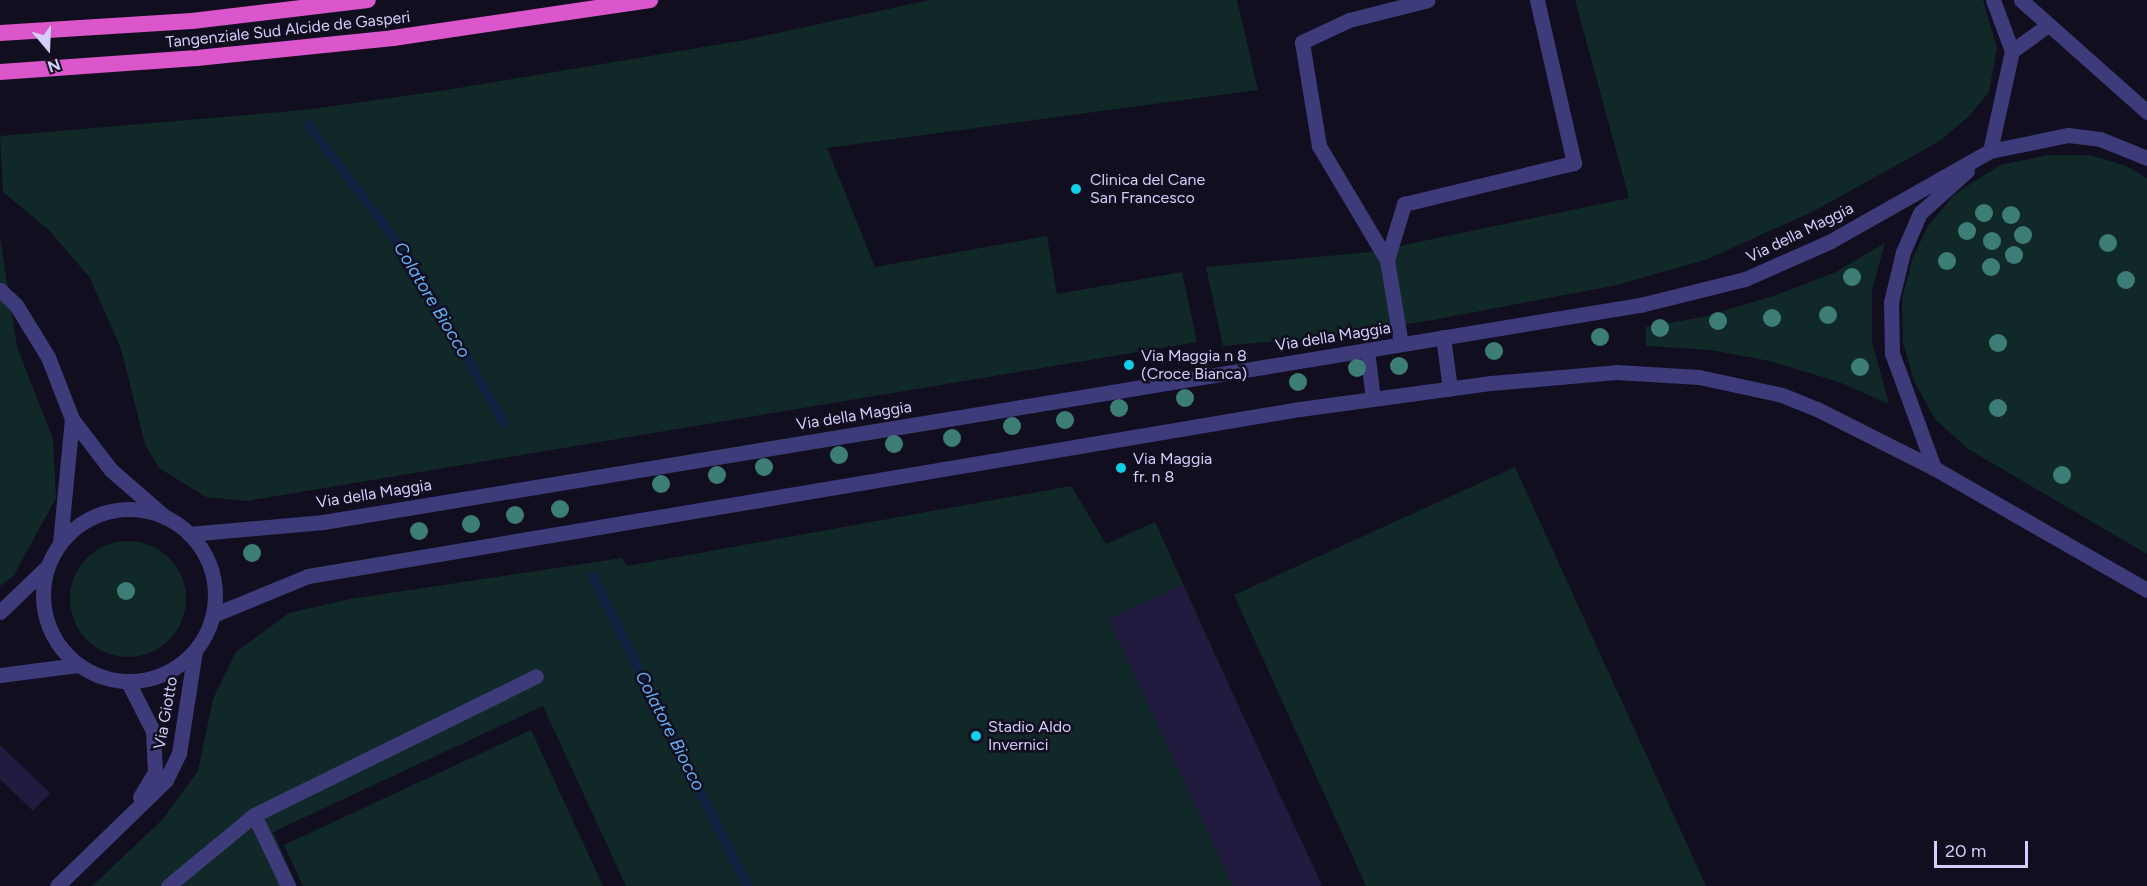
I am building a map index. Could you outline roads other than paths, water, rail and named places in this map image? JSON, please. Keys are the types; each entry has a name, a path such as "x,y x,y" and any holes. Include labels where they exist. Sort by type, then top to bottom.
{"highway":[{"name":"Tangenziale Sud Alcide de Gasperi","path":"0,33 192,21 368,0"},
{"name":"Tangenziale Sud Alcide de Gasperi","path":"0,72 197,58 393,38 650,0"}],"street":[{"path":"1401,344 1387,260 1319,146 1302,42 1349,20 1428,0"},
{"path":"1387,260 1404,204 1574,163 1537,0"},
{"path":"1990,151 2012,51 1993,0"},
{"path":"2021,0 2147,112"},
{"path":"2012,51 2048,25"},
{"path":"1934,468 1892,353 1891,302 1903,252 1920,213 1990,151 2068,135 2100,139 2147,158"},
{"name":"Via della Maggia","path":"189,534 323,522 1640,305 1745,279 1829,242 1990,151"},
{"path":"0,290 16,304 48,357 72,419 111,470 165,517 189,534 207,557 212,576 213,615 195,651 176,667 153,678 128,682 102,677 77,665 58,646 46,621 42,594 47,567"},
{"path":"1443,337 1450,388"},
{"path":"1366,350 1373,399"},
{"path":"213,615 308,576 1373,399 1450,388 1616,372 1699,377 1782,395 1934,468 2147,590"},
{"path":"60,543 72,419"},
{"path":"0,612 47,567 60,543 81,523 108,512 137,509 165,517"},
{"name":"Via Giotto","path":"57,886 113,829 166,780 179,753 195,651"},
{"path":"0,675 77,665"},
{"path":"168,886 254,815 536,676"},
{"name":"Via Giotto","path":"113,829 155,772 153,731 128,682"},
{"path":"254,815 288,886"}],"waterway":[{"name":"Colatore Biocco","path":"308,125 412,262 504,423"},
{"name":"Colatore Biocco","path":"592,576 747,886"}],"place":[{"name":"Clinica del Cane San Francesco","path":"1076,189"},
{"name":"Via Maggia n 8 (Croce Bianca)","path":"1129,365"},
{"name":"Via Maggia fr. n 8","path":"1121,468"},
{"name":"Stadio Aldo Invernici","path":"976,736"}]}
